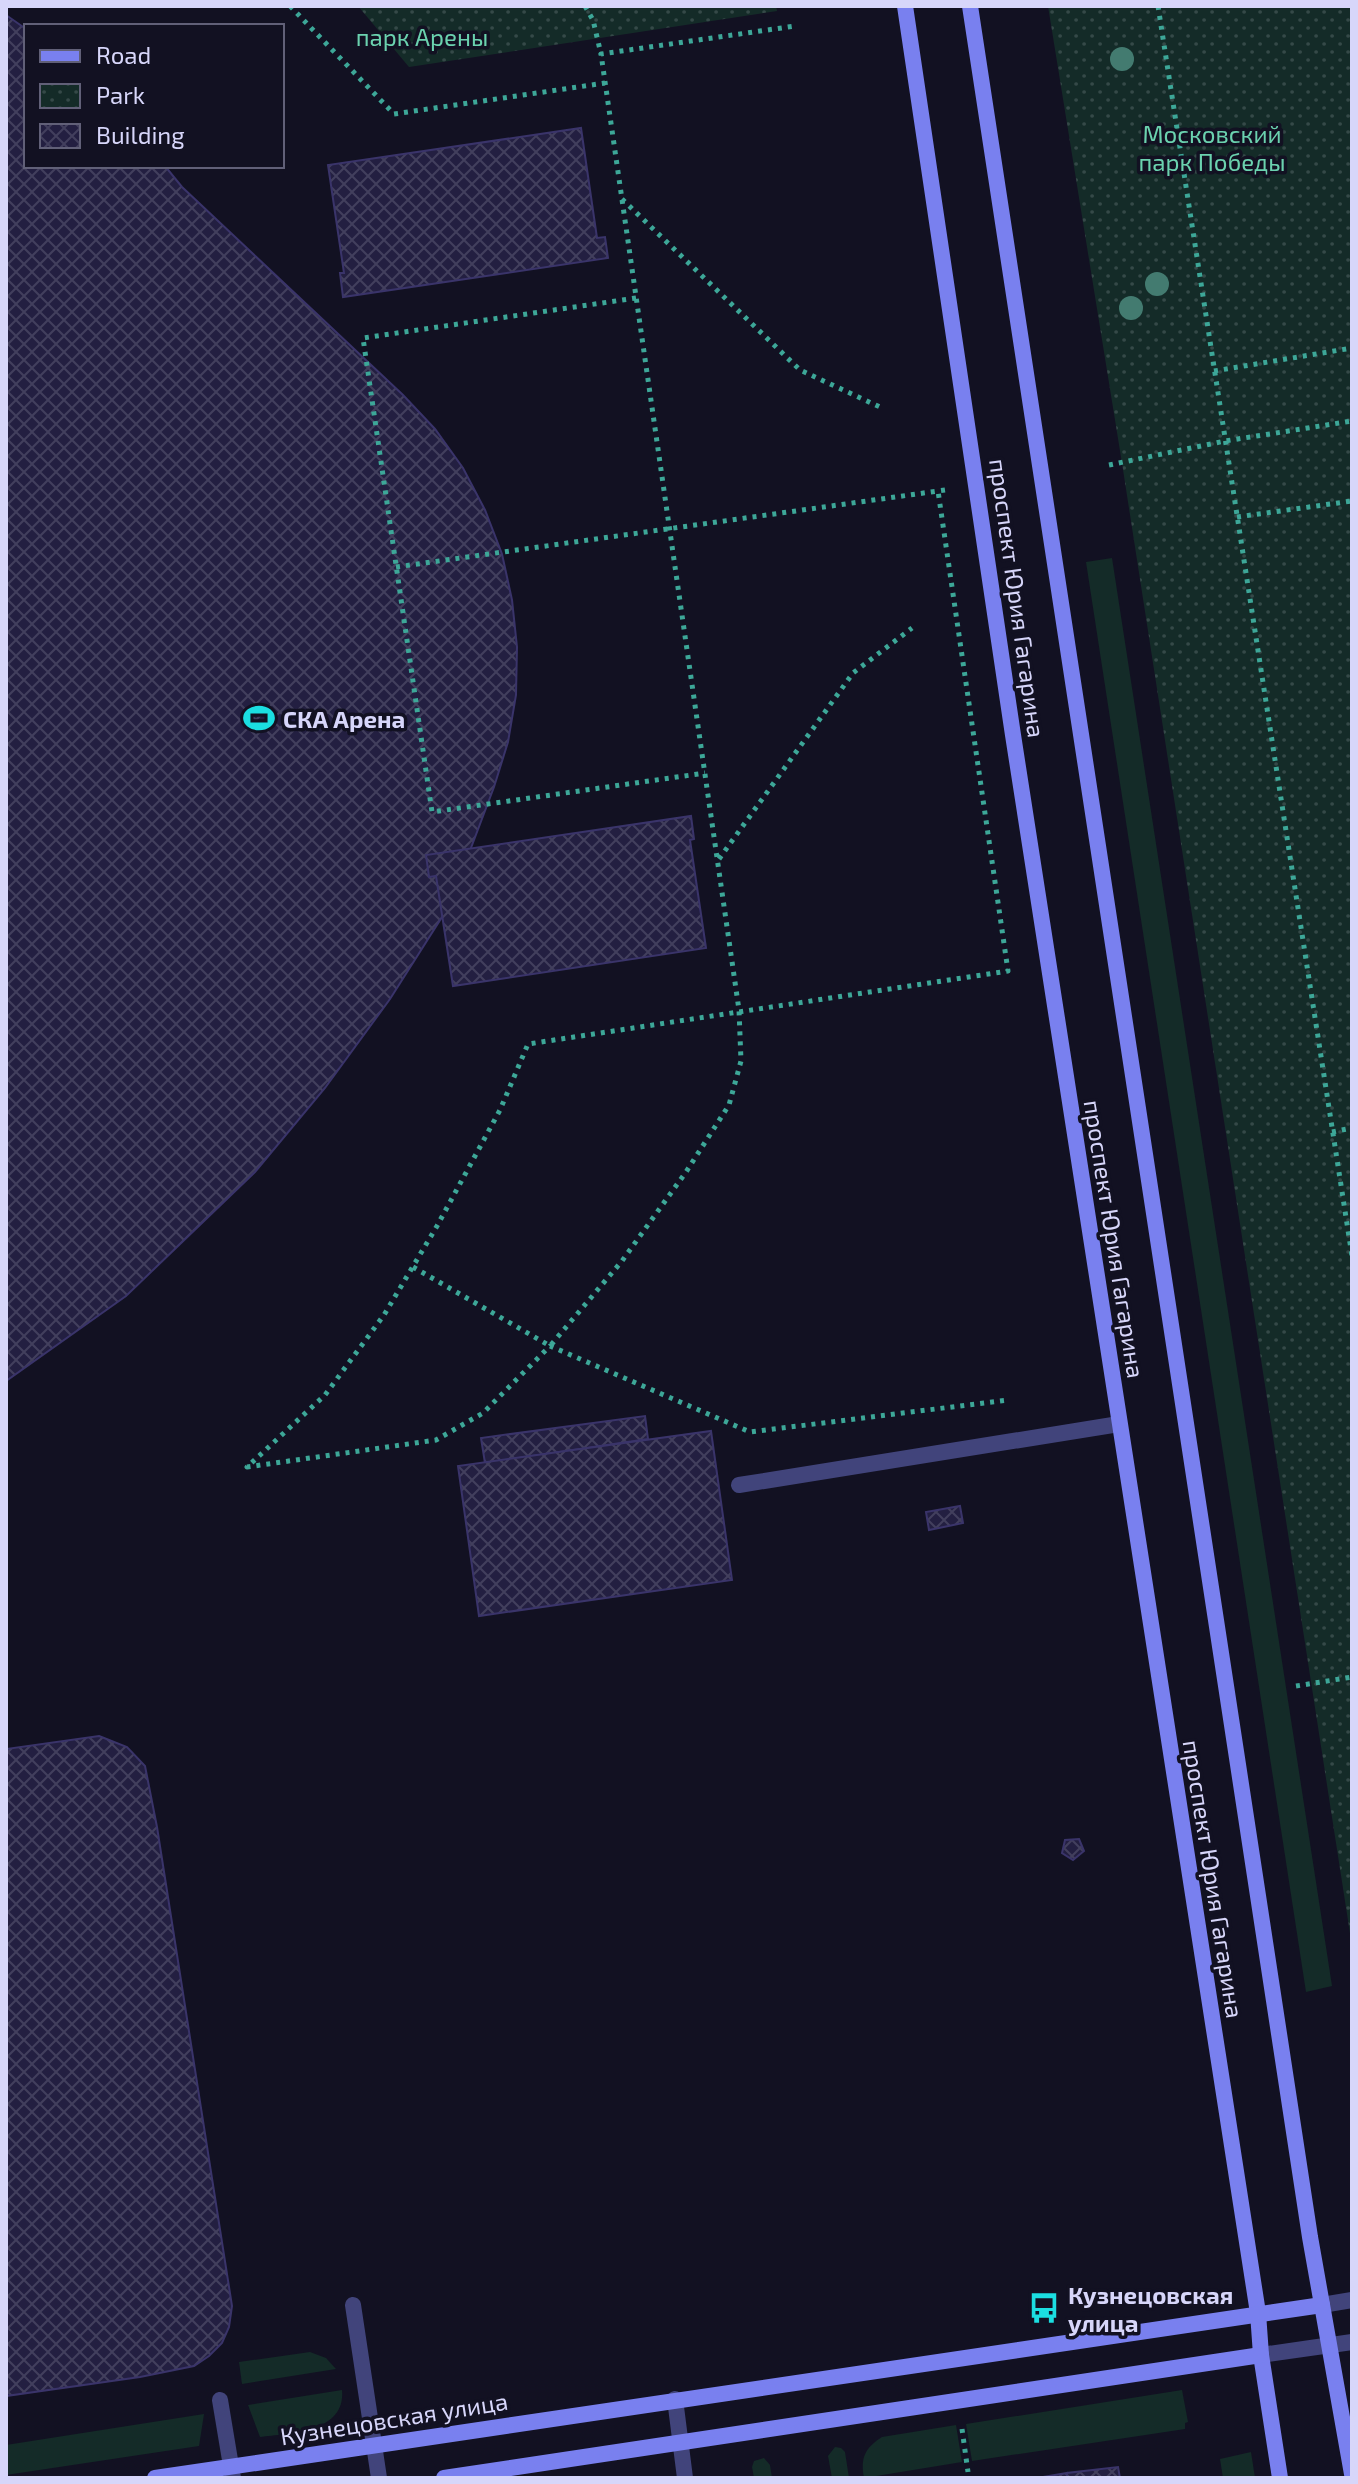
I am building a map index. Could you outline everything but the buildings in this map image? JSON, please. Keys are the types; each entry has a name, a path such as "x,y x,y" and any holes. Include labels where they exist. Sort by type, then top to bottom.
{"main road":[{"name":"проспект Юрия Гагарина","path":"905,6 1013,735 1258,2313 1261,2355 1280,2478"},
{"name":"проспект Юрия Гагарина","path":"970,6 1322,2305 1352,2474"},
{"name":"Кузнецовская улица","path":"155,2478 232,2472 374,2445 1322,2305"},
{"path":"444,2478 1261,2355"}],"street":[{"path":"739,1485 1119,1424"},
{"name":"Кузнецовская улица","path":"1322,2305 1352,2300"},
{"path":"353,2305 379,2478"},
{"path":"1261,2355 1352,2342"},
{"path":"675,2399 685,2478"},
{"path":"220,2400 232,2472"}],"path":[{"path":"290,6 394,114 605,83"},
{"path":"396,567 670,528 942,490 1008,971 739,1010 528,1044 500,1110 384,1315 325,1395 247,1467 436,1440 483,1413 550,1346 622,1261 686,1172 729,1105 741,1061 739,1010 718,860 670,528 636,298 601,54 593,20 585,6"},
{"path":"1158,6 1352,1256"},
{"path":"601,54 795,26"},
{"path":"622,199 800,370 880,407"},
{"path":"636,298 363,338 396,567 432,812 705,773"},
{"path":"1214,371 1352,348"},
{"path":"1109,465 1225,441 1352,421"},
{"path":"1237,517 1352,501"},
{"path":"718,860 853,673 912,628"},
{"path":"1332,1132 1352,1128"},
{"path":"413,1267 550,1346 750,1432 1008,1400"},
{"path":"1296,1686 1352,1677"},
{"path":"962,2433 968,2472"}],"green space":[{"name":"парк Арены","path":"358,6 776,6 777,11 409,67"},
{"name":"Московский парк Победы","path":"1048,6 1352,6 1352,1946 1122,463"},
{"path":"1112,558 1332,1986 1306,1992 1086,562"},
{"path":"310,2352 326,2358 336,2369 242,2384 239,2362"},
{"path":"342,2390 341,2404 335,2415 325,2423 300,2432 260,2437 248,2405"},
{"path":"1182,2390 1188,2422 1185,2429 972,2461 966,2424"},
{"path":"204,2414 199,2446 6,2475 6,2445"},
{"path":"956,2425 962,2462 864,2478 865,2454 882,2437"},
{"path":"835,2447 845,2452 849,2478 832,2478 828,2456"},
{"path":"1251,2452 1255,2478 1223,2478 1220,2459"},
{"path":"764,2458 770,2465 772,2478 754,2478 754,2461"}],"place":[{"name":"СКА Арена","path":"259,718"},
{"name":"Кузнецовская улица","path":"1044,2308"}]}
